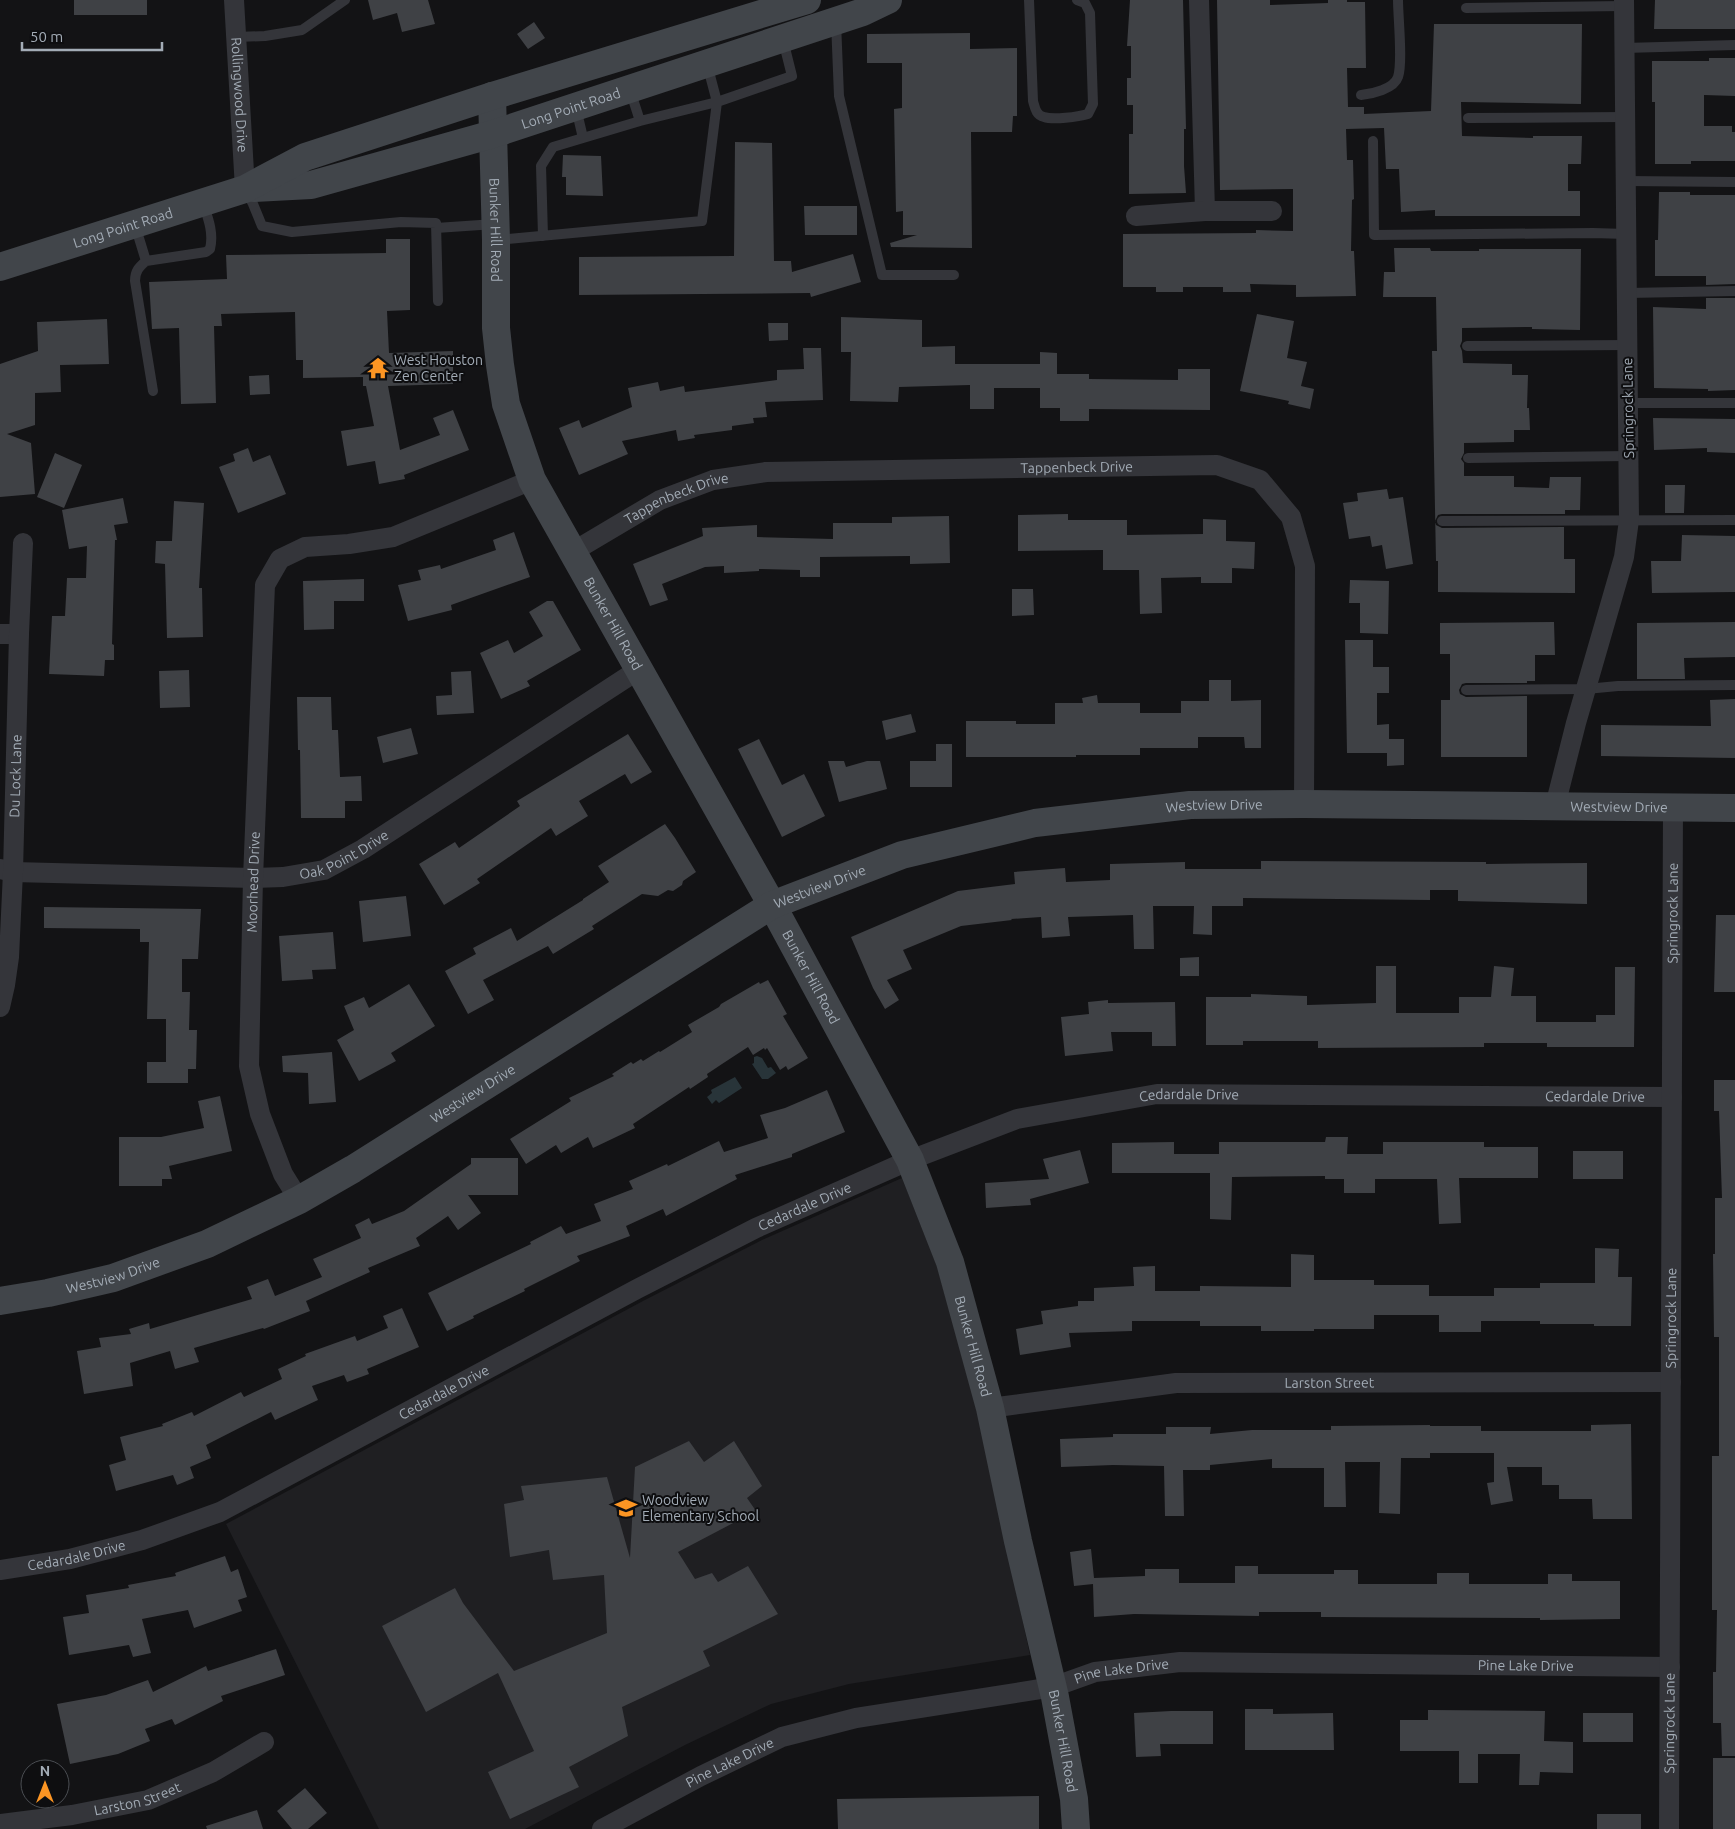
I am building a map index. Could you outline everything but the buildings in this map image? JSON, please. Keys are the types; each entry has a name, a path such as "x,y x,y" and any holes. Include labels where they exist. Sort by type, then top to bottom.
{"main road":[{"name":"Long Point Road","path":"0,267 245,189 305,157 492,96 807,0"},
{"name":"Long Point Road","path":"245,189 311,185 493,134 863,12 888,0"},
{"name":"Bunker Hill Road","path":"492,96 496,232 496,328 506,404 532,480 772,905 910,1160 950,1262 990,1408 1018,1541 1052,1687 1074,1799 1076,1829"},
{"name":"Westview Drive","path":"0,1301 48,1294 113,1278 207,1244 299,1200 353,1169 772,905 902,855 1035,823 1190,805 1673,806 1735,808"}],"street":[{"name":"Rollingwood Drive","path":"234,0 245,189"},
{"path":"1199,0 1205,211"},
{"name":"Springrock Lane","path":"1555,806 1624,557 1629,520 1624,3"},
{"path":"1136,216 1205,211 1272,211"},
{"name":"Tappenbeck Drive","path":"574,552 660,500 714,480 766,472 1217,465 1260,480 1291,517 1306,566 1304,804"},
{"name":"Moorhead Drive","path":"299,1200 283,1174 260,1114 249,1066 253,878 266,585 280,559 305,548 393,537 532,480"},
{"name":"Du Lock Lane","path":"0,1007 9,957 6,870 10,634 23,543"},
{"name":"Oak Point Drive","path":"6,870 253,878 283,877 324,870 363,849 638,670"},
{"name":"Springrock Lane","path":"1669,1829 1673,806"},
{"name":"Cedardale Drive","path":"0,1570 70,1559 142,1540 220,1512 491,1366 756,1228 910,1160 1017,1120 1157,1094 1672,1097"},
{"name":"Larston Street","path":"990,1408 1176,1382 1671,1382"},
{"name":"Pine Lake Drive","path":"602,1829 701,1776 782,1737 856,1718 1052,1687 1095,1672 1180,1662 1670,1667"},
{"name":"Larston Street","path":"0,1824 72,1815 148,1800 214,1772 264,1742"}],"lane":[{"path":"236,37 266,36 302,30 345,0"},
{"path":"1029,0 1033,101 1036,111 1043,117 1077,117 1088,114 1093,104 1090,13 1085,3 1077,0"},
{"path":"1361,95 1389,87 1398,79 1400,65 1398,0"},
{"path":"1466,8 1624,3"},
{"path":"836,21 839,96 882,275 954,275"},
{"path":"543,236 541,166 553,147 640,121 717,102 792,76 783,39"},
{"path":"1624,48 1735,45"},
{"path":"436,228 543,236 702,222 717,102 707,64"},
{"path":"630,89 640,121"},
{"path":"576,107 583,138"},
{"path":"1468,118 1625,117"},
{"path":"1373,141 1374,235 1626,234"},
{"path":"1626,182 1735,182"},
{"path":"245,189 262,226 292,232 401,222 436,223 438,300"},
{"path":"153,391 135,274 138,267 146,260 206,252 210,249 211,229 202,202"},
{"path":"135,224 146,260"},
{"path":"1627,293 1735,291"},
{"path":"1467,346 1628,345"},
{"path":"1628,403 1735,403"},
{"path":"1468,458 1629,456"},
{"path":"1442,521 1735,520"},
{"path":"1466,690 1735,685"}],"shaded area":[{"path":"754,1057 762,1058 768,1068 771,1067 776,1073 768,1079 762,1079 752,1064 754,1063"},
{"path":"735,1077 742,1088 719,1103 716,1100 712,1104 707,1097 712,1093 711,1090"},
{"name":"Woodview Elementary School","path":"902,1178 937,1266 977,1411 1030,1655 849,1684 771,1704 685,1745 525,1829 379,1829 226,1524 643,1301 762,1240"}],"place":[{"name":"West Houston Zen Center","path":"378,368"},
{"name":"Woodview Elementary School","path":"626,1508"}]}
